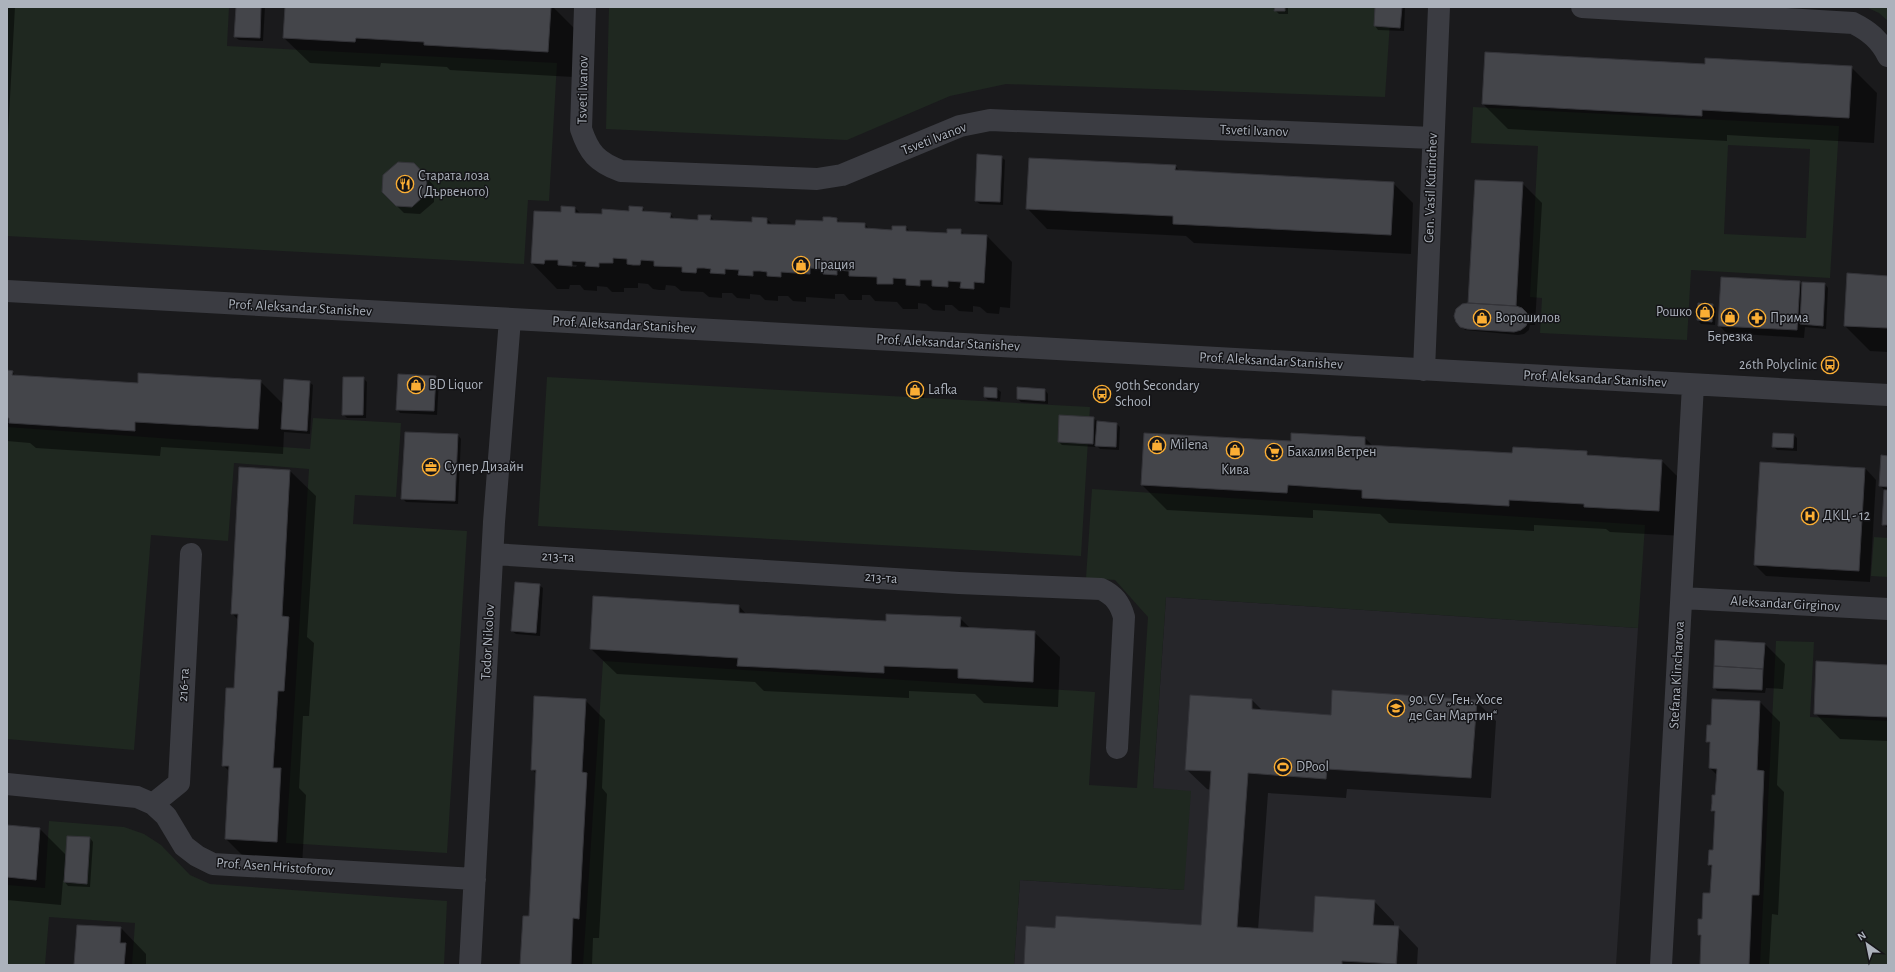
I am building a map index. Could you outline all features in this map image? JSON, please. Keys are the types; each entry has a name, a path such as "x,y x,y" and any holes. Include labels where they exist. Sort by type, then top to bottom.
{"street":[{"name":"Tsveti Ivanov","path":"585,7 581,129 586,143 594,156 606,165 621,171 817,178 842,175 960,126 990,120 1433,138"},
{"name":"Gen. Vasil Kutinchev","path":"1424,370 1433,138 1440,7"},
{"path":"1582,7 1853,23 1868,30 1880,42 1888,56"},
{"name":"Prof. Aleksandar Stanishev","path":"7,291 1888,395"},
{"name":"Todor Nikolov","path":"470,965 493,554 510,319"},
{"name":"Stefana Klincharova","path":"1661,965 1693,385"},
{"name":"216-та","path":"153,804 179,783 191,554"},
{"name":"213-та","path":"493,554 959,583 1101,589 1109,593 1117,600 1122,608 1124,618 1117,748"},
{"name":"Aleksandar Girginov","path":"1682,598 1888,610"},
{"name":"Prof. Asen Hristoforov","path":"7,784 137,797 153,804 166,816 184,846 197,856 213,864 475,879"}],"shaded area":[{"path":"7,7 229,7 227,46 557,63 549,201 528,200 524,264 7,236"},
{"path":"609,7 1391,7 1385,97 1006,84 950,96 847,140 606,129"},
{"path":"1866,7 1888,7 1888,21 1879,13"},
{"path":"1473,107 1839,126 1830,278 1691,270 1687,340 1540,333 1542,298 1530,297 1538,146 1471,143","holes":["1728,145 1810,149 1806,238 1724,234"]},
{"path":"547,377 1090,407 1081,556 538,526"},
{"path":"313,418 401,423 396,497 355,495 353,524 467,531 447,853 286,843 309,469 234,463 228,541 151,535 134,750 7,739 7,427 310,449"},
{"path":"1092,489 1645,525 1638,628 1166,597 1153,788 1191,791 1184,890 1020,880 1014,965 583,965 603,661 1095,692 1089,785 1137,788 1148,617 1115,580 1086,578"},
{"path":"1874,537 1888,538 1888,577 1871,576"},
{"name":"90. СУ „Ген. Хосе де Сан Мартин“","path":"1166,597 1638,628 1616,965 1014,965 1020,880 1184,890 1153,789"},
{"path":"1776,641 1814,642 1810,717 1888,721 1888,965 1760,965"},
{"path":"49,821 124,827 144,834 161,845 190,875 210,884 447,901 444,965 132,965 135,923 49,917 45,965 7,965 7,885 45,888"}],"building":[{"path":"236,7 261,7 260,38 234,37"},
{"path":"285,7 551,7 548,52 424,45 424,42 356,38 355,42 283,38"},
{"path":"1275,7 1285,7 1285,11 1274,11"},
{"path":"1375,7 1402,7 1400,28 1374,26"},
{"path":"1485,52 1705,64 1705,58 1852,66 1849,118 1702,110 1702,116 1482,104"},
{"path":"977,154 1002,156 1000,202 975,201"},
{"path":"1029,158 1176,165 1175,170 1394,182 1391,235 1173,224 1173,216 1026,209"},
{"name":"Старата лоза ( Дървеното)","path":"398,162 414,163 427,177 426,194 412,207 396,206 382,192 383,175"},
{"path":"1475,180 1523,182 1516,306 1468,303"},
{"path":"561,206 575,207 575,213 602,214 602,209 629,211 629,206 643,207 642,211 671,213 670,218 698,220 698,215 711,215 710,220 752,222 752,217 767,218 767,224 795,225 796,220 823,221 823,217 830,217 837,218 837,222 865,223 865,228 892,230 892,226 906,226 906,231 947,233 947,229 961,229 961,234 987,235 984,283 974,282 974,289 960,288 961,282 948,281 948,287 932,286 932,280 920,280 920,286 906,285 906,279 893,278 893,284 877,284 877,277 849,276 849,271 837,270 837,275 823,274 823,269 810,268 810,274 781,272 781,277 767,276 767,272 760,271 753,271 753,276 738,275 739,270 725,269 725,274 710,273 711,269 704,268 697,268 696,273 682,272 682,267 654,266 654,261 641,260 640,265 633,265 627,264 627,259 613,258 613,263 599,263 599,267 585,266 586,262 572,261 572,266 558,265 558,260 545,260 544,264 531,263 534,211 561,212"},
{"path":"1847,273 1888,276 1888,328 1844,326"},
{"path":"1721,277 1800,281 1797,330 1718,326"},
{"path":"1802,282 1825,283 1823,326 1800,324"},
{"path":"1468,303 1516,306 1522,308 1527,313 1528,320 1526,326 1521,330 1514,332 1467,329 1460,327 1454,316 1456,309 1462,304"},
{"path":"1698,303 1713,304 1712,322 1697,320"},
{"path":"7,370 13,371 12,375 138,383 138,373 261,380 258,429 135,422 135,431 9,423 9,418 7,418"},
{"path":"398,374 436,376 434,411 396,410"},
{"path":"343,377 364,377 363,415 342,415"},
{"path":"284,379 310,381 307,431 281,429"},
{"name":"Lafka","path":"909,384 921,385 921,395 908,395"},
{"path":"984,387 997,388 997,398 984,397"},
{"path":"1017,387 1045,389 1045,401 1017,399"},
{"path":"1059,415 1094,417 1093,444 1058,442"},
{"path":"1097,421 1117,423 1116,447 1095,446"},
{"path":"405,432 458,434 455,501 401,499"},
{"path":"1144,433 1291,441 1291,433 1365,437 1365,445 1512,453 1513,447 1587,451 1587,455 1662,460 1659,511 1584,507 1584,504 1509,500 1509,506 1362,498 1362,490 1288,485 1287,493 1141,485"},
{"path":"1773,433 1794,434 1793,448 1772,447"},
{"path":"1881,455 1888,456 1888,487 1879,486"},
{"path":"1760,462 1865,468 1859,571 1754,565"},
{"path":"239,467 290,470 282,616 289,617 284,691 278,691 273,768 281,768 277,842 225,839 229,766 222,766 226,688 234,688 238,614 231,614"},
{"path":"1884,490 1888,490 1888,525 1882,525"},
{"path":"515,582 540,584 536,633 511,631"},
{"path":"593,596 739,605 739,613 886,621 886,614 961,617 960,627 1035,631 1033,682 958,678 958,669 884,666 884,673 737,666 738,658 590,649"},
{"path":"1715,640 1765,643 1763,669 1714,666"},
{"path":"1816,661 1888,665 1888,717 1814,714"},
{"path":"1714,666 1763,669 1762,690 1713,688"},
{"path":"1332,690 1477,700 1471,778 1327,769 1326,779 1248,773 1237,927 1313,932 1315,896 1375,900 1373,925 1399,926 1396,964 1342,961 1342,965 1024,965 1026,926 1055,928 1056,916 1201,925 1211,771 1185,770 1190,695 1252,699 1252,709 1331,715"},
{"path":"534,696 586,699 582,772 587,773 579,919 573,918 571,965 520,965 523,916 529,916 536,770 531,770"},
{"path":"1712,699 1760,701 1757,770 1764,771 1759,895 1752,895 1749,965 1700,965 1701,935 1698,935 1698,919 1702,919 1703,893 1710,893 1712,865 1708,865 1709,850 1713,850 1715,811 1711,811 1712,795 1715,795 1717,769 1709,768 1710,742 1706,742 1707,725 1711,725"},
{"path":"7,825 40,828 36,880 7,877"},
{"path":"67,836 90,837 87,884 64,882"},
{"path":"77,925 121,927 120,943 126,943 124,965 74,965"}],"place":[{"name":"Старата лоза ( Дървеното)","path":"405,184"},
{"name":"Грация","path":"801,265"},
{"name":"Рошко","path":"1705,312"},
{"name":"Березка","path":"1730,317"},
{"name":"Ворошилов","path":"1482,318"},
{"name":"Прима","path":"1757,318"},
{"name":"26th Polyclinic","path":"1830,365"},
{"name":"BD Liquor","path":"416,385"},
{"name":"Lafka","path":"915,390"},
{"name":"90th Secondary School","path":"1102,394"},
{"name":"Milena","path":"1157,445"},
{"name":"Кива","path":"1235,450"},
{"name":"Бакалия Ветрен","path":"1274,452"},
{"name":"Супер Дизайн","path":"431,467"},
{"name":"ДКЦ - 12","path":"1810,516"},
{"name":"90. СУ „Ген. Хосе де Сан Мартин“","path":"1396,708"},
{"name":"DPool","path":"1283,767"}]}
